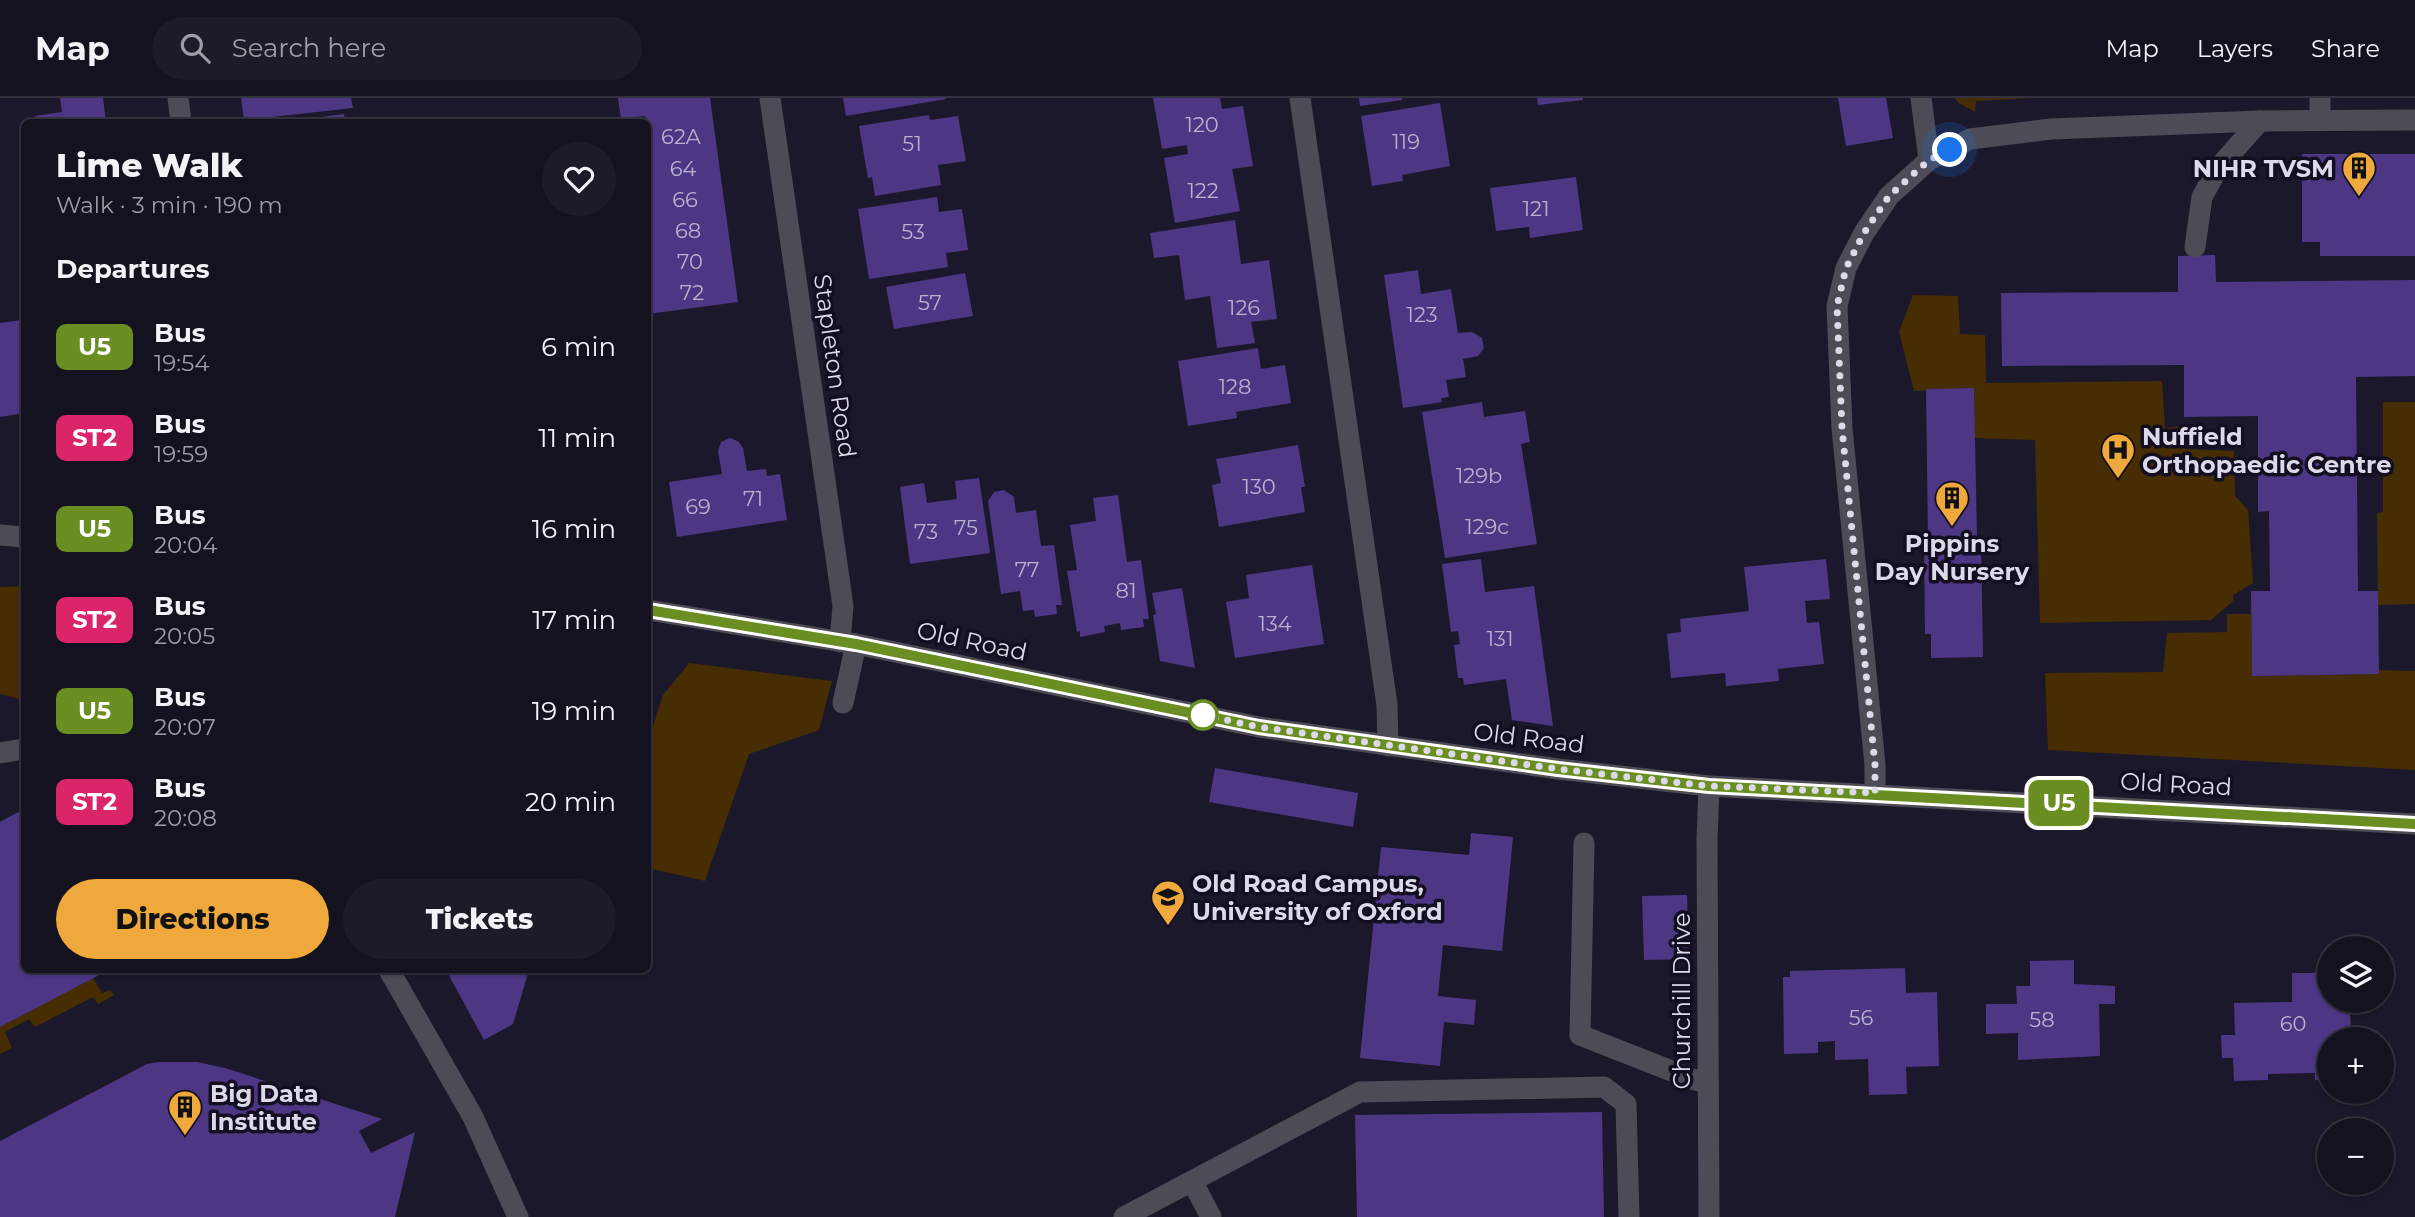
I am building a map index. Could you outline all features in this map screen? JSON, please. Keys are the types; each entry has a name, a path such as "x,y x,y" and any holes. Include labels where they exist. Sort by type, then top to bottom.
{"street":[{"path":"178,98 181,119"},
{"name":"Stapleton Road","path":"770,98 848,643 843,703"},
{"path":"1300,98 1387,705 1388,746"},
{"path":"1921,98 1929,160"},
{"path":"2320,98 2320,120"},
{"path":"1875,793 1874,752 1842,428 1837,306 1846,268 1864,233 1889,196 1929,160 1970,139 2051,129 2260,121 2415,120"},
{"path":"2195,247 2202,197 2218,168 2260,121"},
{"path":"0,535 21,537"},
{"name":"Old Road","path":"651,610 848,643 1259,727 1558,769 1709,786 2415,824"},
{"path":"0,753 21,749"},
{"name":"Churchill Drive","path":"1709,786 1709,1217"},
{"path":"1584,843 1580,1035 1707,1083"},
{"path":"391,973 472,1117 518,1217"},
{"path":"1125,1217 1360,1092 1604,1087 1626,1104 1629,1217"},
{"path":"1192,1181 1212,1217"}],"shaded area":[{"path":"1955,98 2032,98 1976,101 1975,112"},
{"path":"1913,295 1958,296 1960,334 1985,335 1986,383 2162,381 2165,428 2186,426 2185,449 2234,451 2235,496 2248,510 2253,583 2233,595 2233,601 2211,620 2040,623 2035,440 1975,438 1974,388 1914,391 1899,332"},
{"path":"2383,402 2415,402 2415,604 2378,605 2377,513 2383,512"},
{"path":"21,586 21,699 0,694 0,587"},
{"path":"2227,614 2251,614 2252,676 2378,674 2379,670 2415,671 2415,770 2048,750 2045,673 2163,672 2167,633 2227,632"},
{"path":"689,663 832,681 819,730 749,754 705,881 651,869 651,733 663,695"},
{"path":"93,978 102,993 110,990 114,995 98,1004 93,997 35,1027 29,1019 5,1032 12,1048 0,1054 0,1027"}],"building":[{"path":"60,98 103,98 106,119 36,119 35,116 62,112"},
{"path":"241,98 351,98 353,108 253,119 244,119"},
{"path":"618,98 710,98 738,302 651,314 651,119 645,116 621,119"},
{"path":"843,98 945,98 946,99 846,116"},
{"path":"1153,98 1220,98 1222,109 1243,106 1253,166 1232,169 1240,211 1175,223 1164,158 1188,154 1187,145 1162,149"},
{"path":"1359,98 1402,98 1402,100 1360,106"},
{"path":"1537,98 1583,98 1583,100 1538,105"},
{"path":"1838,98 1886,98 1893,138 1846,146"},
{"path":"1440,103 1450,166 1402,175 1403,181 1372,186 1361,116"},
{"path":"344,114 345,119 305,119"},
{"path":"929,115 930,120 958,116 966,161 938,165 941,185 875,196 872,177 868,178 859,126"},
{"name":"NIHR TVSM","path":"2302,154 2415,154 2415,256 2320,256 2320,242 2302,242"},
{"path":"1576,177 1583,230 1530,238 1529,227 1496,231 1490,188"},
{"path":"937,197 939,212 962,209 968,250 946,253 948,267 869,279 858,209"},
{"path":"1235,220 1241,264 1269,260 1277,319 1251,322 1255,343 1217,348 1210,296 1185,300 1179,255 1154,258 1150,233"},
{"path":"2215,255 2216,282 2415,280 2415,376 2356,377 2358,591 2378,591 2379,674 2252,676 2251,591 2270,591 2269,511 2258,512 2258,416 2184,417 2184,365 2002,366 2001,293 2178,292 2178,256"},
{"path":"1418,270 1421,294 1451,289 1458,333 1472,332 1482,338 1484,348 1478,356 1463,359 1466,377 1446,380 1449,397 1441,398 1442,402 1403,408 1384,275"},
{"path":"965,273 973,316 894,329 886,287"},
{"path":"21,320 21,414 0,417 0,323"},
{"path":"1258,348 1261,369 1285,365 1291,403 1236,412 1237,418 1188,426 1178,361"},
{"name":"Pippins Day Nursery","path":"1974,388 1983,657 1931,658 1931,634 1925,634 1924,540 1928,540 1926,389"},
{"path":"1482,402 1484,417 1525,411 1530,442 1521,444 1537,544 1445,558 1422,412"},
{"path":"730,438 738,441 743,448 747,471 766,469 767,476 780,474 787,520 677,537 669,482 722,474 718,451 721,442"},
{"path":"1298,445 1305,487 1301,487 1305,512 1219,527 1212,485 1221,483 1216,459"},
{"path":"979,478 990,553 910,564 900,487 924,483 927,503 957,499 955,481"},
{"path":"1004,490 1014,497 1016,513 1036,510 1041,546 1054,545 1062,605 1056,605 1057,614 1035,617 1034,610 1023,611 1020,591 1001,594 988,501 994,492"},
{"path":"1118,495 1127,562 1141,560 1149,619 1143,619 1144,627 1121,630 1120,623 1104,626 1105,632 1080,637 1067,571 1077,570 1070,525 1096,521 1093,498"},
{"path":"1481,559 1485,592 1534,586 1553,726 1512,720 1506,679 1464,685 1463,678 1458,678 1454,645 1460,644 1458,631 1451,632 1442,564"},
{"path":"1826,559 1830,599 1805,601 1807,623 1819,622 1824,664 1778,669 1779,681 1726,686 1725,673 1671,678 1667,634 1681,632 1680,619 1749,611 1744,567"},
{"path":"1312,565 1324,644 1235,658 1226,602 1249,598 1246,575"},
{"path":"1182,588 1195,668 1160,661 1152,593"},
{"path":"1215,768 1358,793 1353,827 1209,802"},
{"path":"21,811 21,973 103,973 0,1027 0,822"},
{"path":"1471,833 1513,837 1502,951 1443,945 1438,996 1476,1000 1474,1025 1444,1022 1440,1066 1360,1058 1381,847 1469,855"},
{"path":"1687,895 1689,959 1644,960 1642,896"},
{"path":"2074,960 2074,984 2115,986 2115,1004 2099,1004 2100,1056 2018,1060 2018,1033 1986,1034 1986,1004 2017,1004 2016,986 2030,986 2030,961"},
{"path":"1905,968 1906,993 1937,992 1939,1066 1906,1067 1907,1094 1869,1095 1868,1059 1835,1060 1835,1041 1818,1042 1818,1053 1784,1054 1783,977 1790,977 1790,971"},
{"path":"448,973 528,973 513,1024 484,1040"},
{"path":"2292,973 2317,973 2317,1013 2350,1013 2351,1027 2317,1027 2317,1080 2315,1073 2268,1074 2268,1080 2234,1081 2233,1058 2222,1058 2221,1035 2235,1035 2234,1003 2292,1002"},
{"name":"Big Data Institute","path":"197,1062 225,1068 382,1119 359,1131 371,1153 415,1132 395,1217 0,1217 0,1141 147,1064"},
{"path":"1602,1112 1604,1217 1357,1217 1355,1115"}],"bus line":[{"name":"U5","path":"651,610 856,644 1259,727 1558,769 1709,786 1902,794 2415,824"}],"place":[{"name":"NIHR TVSM","path":"2359,198"},
{"name":"Nuffield Orthopaedic Centre","path":"2118,480"},
{"name":"Pippins Day Nursery","path":"1952,528"},
{"name":"Old Road Campus, University of Oxford","path":"1168,927"},
{"name":"Big Data Institute","path":"185,1137"}],"route":[{"path":"1203,715 1259,727 1558,769 1709,786 1875,793 1875,765 1842,428 1837,306 1846,268 1864,233 1889,196 1929,160 1950,150"}]}
